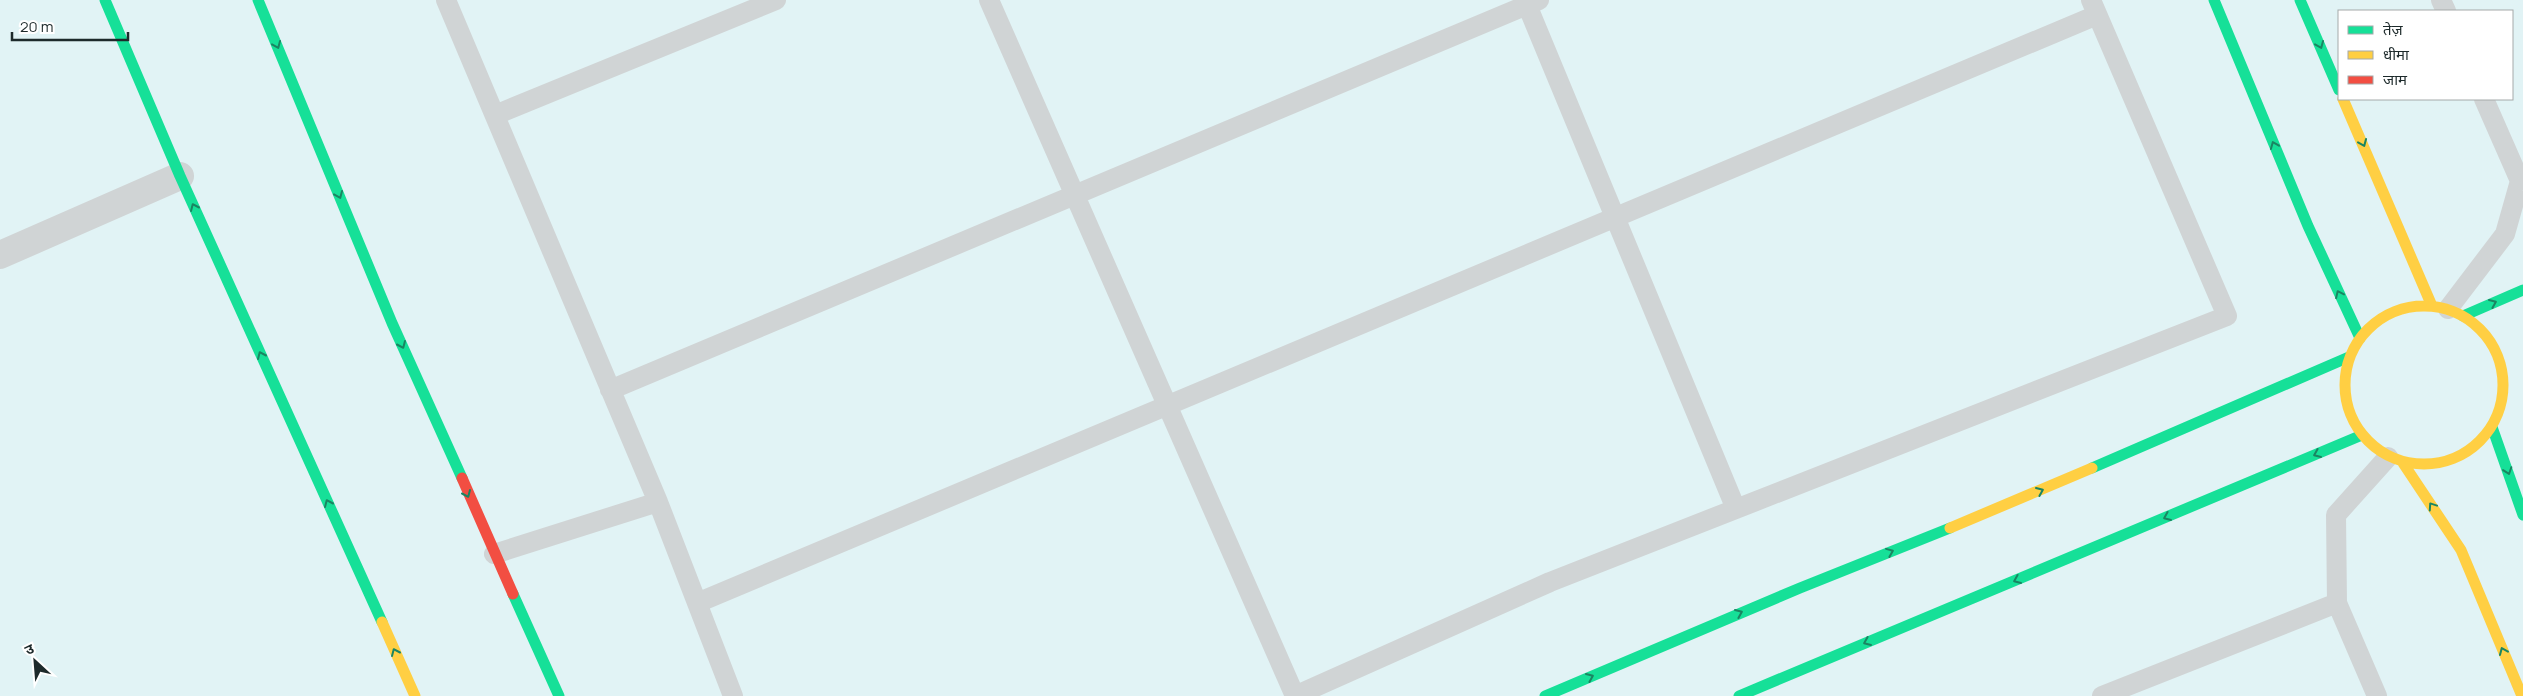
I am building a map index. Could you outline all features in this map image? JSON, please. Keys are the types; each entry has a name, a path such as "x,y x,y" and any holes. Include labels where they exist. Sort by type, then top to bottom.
{"street":[{"path":"105,0 180,176 415,696"},
{"path":"258,0 392,322 558,696"},
{"path":"2214,0 2308,226 2360,338"},
{"path":"2300,0 2338,88"},
{"path":"2343,100 2447,310 2484,332 2504,360 2501,406 2492,427 2476,446 2454,459 2429,465 2395,460 2373,447 2362,435 2348,411 2346,402 2344,384 2349,357 2360,338 2380,319 2405,308 2447,310 2523,290"},
{"path":"0,255 180,176"},
{"path":"1545,696 1800,588 2007,505 2349,357"},
{"path":"2492,427 2523,515"},
{"path":"1739,696 2362,435"},
{"path":"2395,460 2461,550 2522,696"}],"lane":[{"path":"446,0 658,502 733,696"},
{"path":"495,115 776,0"},
{"path":"697,603 1166,406 1616,218 2094,8 2227,316 1550,582 1295,696 1166,406 988,0"},
{"path":"610,390 1530,2 1616,218 1736,509"},
{"path":"2447,310 2505,234 2522,181 2484,100"},
{"path":"2378,696 2337,604 2336,515 2395,460"},
{"path":"494,554 658,502"},
{"path":"2102,696 2337,604"}],"traffic: fast":[{"path":"105,0 180,176 382,622"},
{"path":"258,0 392,323 462,478"},
{"path":"2214,0 2308,226 2360,338"},
{"path":"2300,0 2338,88"},
{"path":"2463,316 2523,290"},
{"path":"2092,468 2349,357"},
{"path":"2492,427 2523,515"},
{"path":"1739,696 2362,435"},
{"path":"1545,696 1800,588 1950,528"},
{"path":"513,594 559,696"}],"traffic: slow":[{"path":"2343,100 2432,306"},
{"path":"2432,306 2447,309 2461,315 2480,329 2490,341 2500,362 2503,385 2500,408 2490,429 2480,441 2468,451 2447,461 2432,464 2416,464 2401,461 2380,451 2358,429 2346,400 2345,377 2348,362 2358,341 2380,319 2409,307 2432,306"},
{"path":"2403,463 2461,550 2522,696"},
{"path":"1950,528 2092,468"},
{"path":"382,622 415,696"}],"traffic: jam":[{"path":"462,478 513,594"}]}
